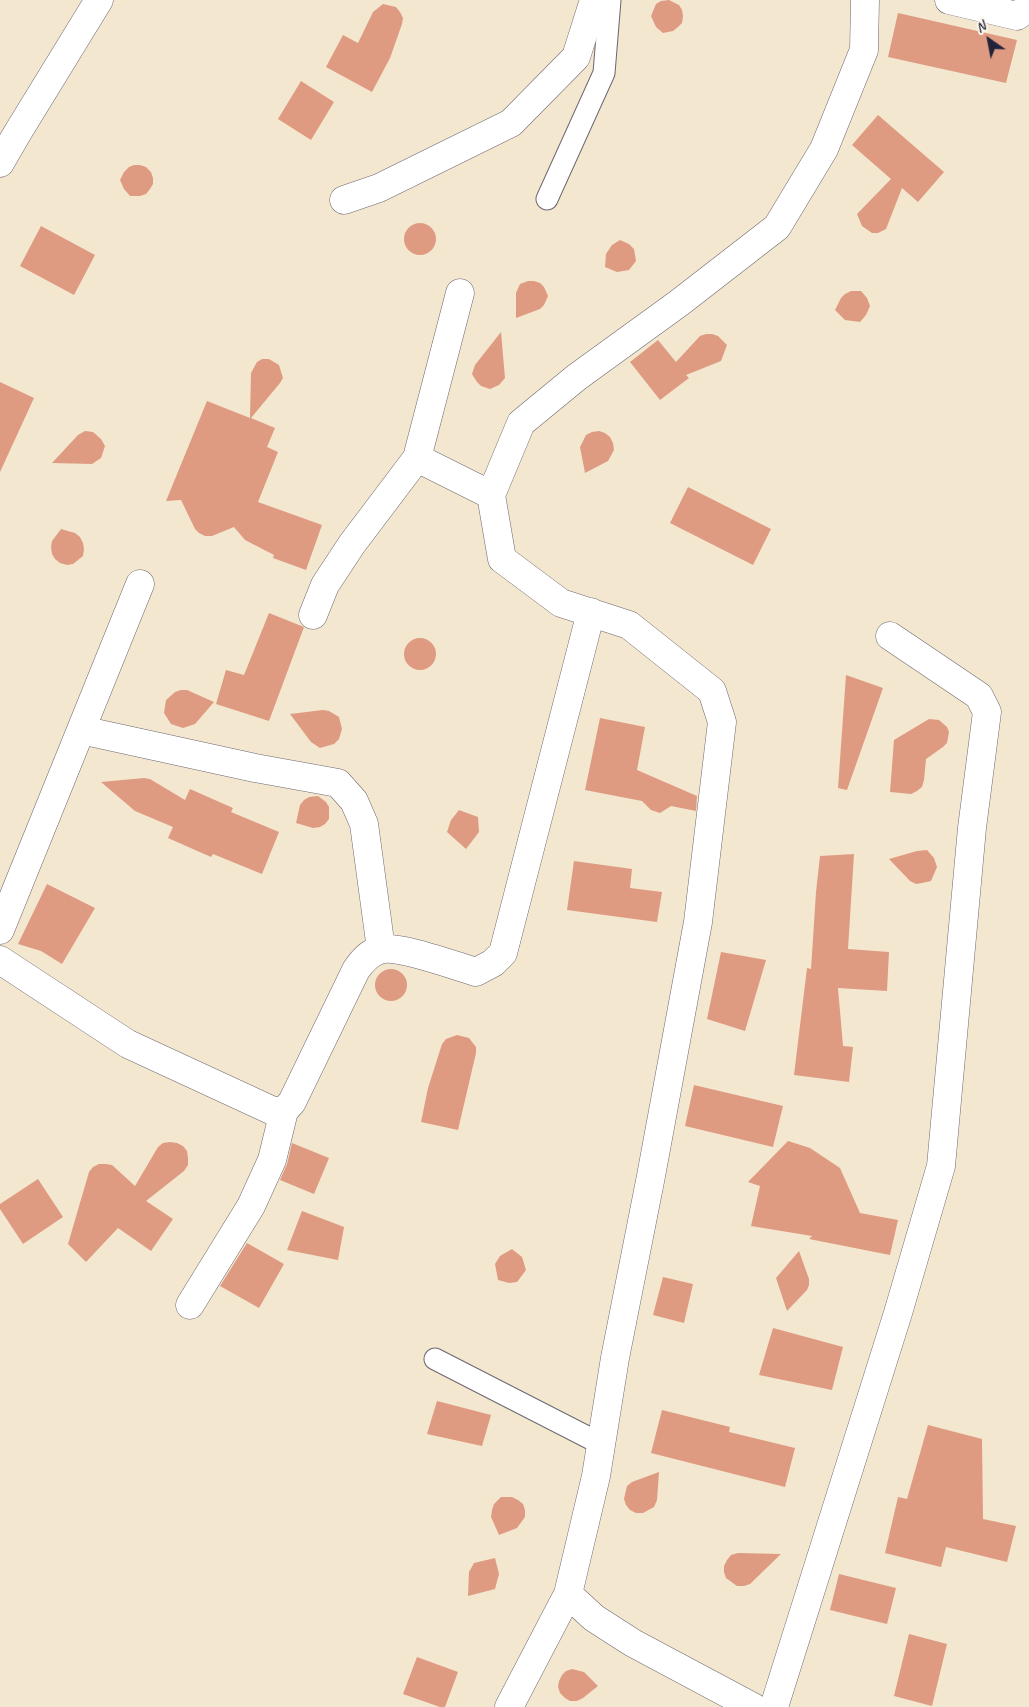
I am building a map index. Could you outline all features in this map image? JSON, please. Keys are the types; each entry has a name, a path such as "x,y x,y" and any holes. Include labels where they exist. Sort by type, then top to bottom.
{"street":[{"path":"0,163 99,0"},
{"path":"344,200 379,188 511,123 576,57 594,0"},
{"path":"509,1707 568,1594 596,1476 615,1358 698,922 722,722 712,691 630,625 562,603 502,559 491,494 521,423 577,377 679,303 776,227 824,149 864,50 865,0"},
{"path":"949,0 1017,16 1029,7"},
{"path":"313,614 325,585 352,544 417,458 460,293"},
{"path":"417,458 491,494"},
{"path":"0,930 140,584"},
{"path":"190,1305 251,1206 272,1160 284,1111 292,1102 356,970 367,956 380,949 401,950 476,972 493,963 504,953 591,612"},
{"path":"774,1707 898,1313 941,1166 972,828 987,712 980,696 890,636"},
{"path":"81,730 255,768 338,783 354,801 364,824 380,949"},
{"path":"0,960 128,1044 273,1111 284,1111"},
{"path":"568,1594 594,1618 633,1643 753,1707"}],"lane":[{"path":"547,200 604,73 610,0"},
{"path":"435,1360 601,1444"}],"building":[{"path":"669,0 679,5 682,10 682,23 673,31 663,33 656,27 651,16 656,4"},
{"path":"383,4 396,7 403,18 390,58 372,92 326,67 343,35 358,43 373,12"},
{"path":"898,13 1017,40 1006,83 888,57"},
{"path":"301,81 334,102 311,140 278,119"},
{"path":"878,115 944,172 918,202 902,188 886,229 878,233 872,233 862,226 857,214 891,179 852,145"},
{"path":"134,165 146,167 151,172 153,178 153,184 150,189 146,194 140,196 130,196 120,180 124,172"},
{"path":"420,223 426,224 431,228 435,233 435,245 431,250 426,254 420,255 414,254 409,250 405,245 404,239 405,233 409,228 414,224"},
{"path":"41,226 95,255 74,295 20,266"},
{"path":"620,240 629,244 634,249 636,261 629,270 617,272 605,267 606,254 612,245"},
{"path":"528,281 540,283 548,296 540,309 516,318 516,293 520,284"},
{"path":"851,291 861,291 867,298 870,306 860,322 845,320 835,310 841,298"},
{"path":"501,332 505,378 499,385 490,389 481,386 472,374 475,365"},
{"path":"706,334 718,336 727,345 721,361 686,375 689,378 660,400 630,362 658,340 676,362 700,336"},
{"path":"262,359 269,359 279,365 283,378 251,418 275,428 267,447 278,452 258,502 322,525 306,570 273,558 274,555 245,540 234,527 212,536 205,536 195,529 181,500 166,501 207,401 250,418 251,373 257,362"},
{"path":"0,382 34,398 0,472"},
{"path":"85,431 93,432 101,439 105,446 101,458 92,464 52,463 78,435"},
{"path":"599,431 610,437 614,450 608,461 585,473 580,447 586,435"},
{"path":"688,487 771,529 753,565 670,523"},
{"path":"61,529 75,533 83,543 83,556 73,564 60,563 52,554 52,541"},
{"path":"269,613 304,627 269,721 216,704 226,670 244,675"},
{"path":"420,638 431,643 436,654 431,665 420,670 409,665 404,654 409,643"},
{"path":"846,675 883,688 847,790 838,788"},
{"path":"187,690 214,702 195,724 183,728 171,724 164,713 166,700 175,692"},
{"path":"323,710 339,717 342,729 339,739 334,744 320,748 311,742 290,714"},
{"path":"600,718 645,727 637,770 697,796 696,811 671,806 660,813 651,810 642,801 585,790"},
{"path":"929,719 939,720 947,727 949,732 947,743 926,759 922,787 911,794 890,792 894,740"},
{"path":"150,779 185,800 190,789 233,808 231,812 279,832 262,874 213,854 211,857 168,838 173,827 135,811 101,782"},
{"path":"318,796 329,807 329,819 325,824 313,828 296,823 300,805 304,800 309,797"},
{"path":"459,810 478,817 479,832 466,849 447,832 451,820"},
{"path":"927,850 934,858 937,867 931,881 916,884 910,881 889,859 917,851"},
{"path":"854,854 848,949 889,952 887,991 838,988 843,1046 853,1047 849,1082 794,1075 807,968 811,969 820,856"},
{"path":"574,861 632,869 630,888 662,892 657,922 567,910"},
{"path":"47,884 95,908 62,964 41,951 18,944"},
{"path":"721,952 766,960 745,1031 707,1019"},
{"path":"391,969 397,970 402,974 406,979 406,991 402,996 397,1000 391,1001 385,1000 380,996 376,991 375,985 376,979 380,974 385,970"},
{"path":"457,1035 469,1038 476,1047 458,1130 421,1122 428,1088 442,1044 446,1039"},
{"path":"694,1085 783,1106 773,1147 685,1126"},
{"path":"788,1141 810,1148 840,1168 860,1213 898,1220 890,1255 809,1239 812,1236 751,1226 760,1186 748,1182"},
{"path":"170,1142 183,1146 187,1151 188,1165 184,1171 146,1201 173,1219 151,1251 118,1228 86,1262 68,1244 89,1172 99,1164 112,1165 135,1186 158,1147 163,1143"},
{"path":"292,1143 329,1158 314,1194 280,1180 287,1164"},
{"path":"38,1179 63,1217 23,1244 0,1209 0,1204"},
{"path":"302,1211 344,1227 338,1260 287,1250"},
{"path":"247,1243 284,1264 259,1308 220,1286"},
{"path":"512,1249 522,1257 526,1270 517,1282 509,1283 498,1280 495,1264 500,1256"},
{"path":"799,1251 809,1279 809,1285 807,1290 787,1311 776,1278"},
{"path":"663,1277 693,1284 684,1323 653,1315"},
{"path":"773,1328 843,1347 832,1390 759,1375"},
{"path":"437,1401 491,1415 482,1446 427,1434"},
{"path":"662,1410 730,1427 729,1432 795,1448 785,1487 651,1453"},
{"path":"928,1425 982,1439 983,1519 1016,1526 1007,1562 946,1547 941,1567 885,1553 898,1497 907,1499"},
{"path":"659,1472 657,1500 654,1507 643,1513 636,1513 630,1510 624,1499 627,1486 632,1482"},
{"path":"501,1497 512,1497 523,1504 525,1517 517,1528 499,1535 491,1517 494,1504"},
{"path":"738,1553 781,1554 750,1584 737,1586 726,1578 724,1566 731,1555"},
{"path":"495,1558 499,1574 495,1589 468,1596 469,1572 474,1563"},
{"path":"839,1574 896,1588 887,1624 830,1610"},
{"path":"909,1634 947,1644 932,1706 894,1696"},
{"path":"417,1657 458,1672 445,1707 403,1694"},
{"path":"572,1669 584,1672 598,1686 577,1701 570,1701 565,1698 560,1693 558,1687 562,1675"}]}
